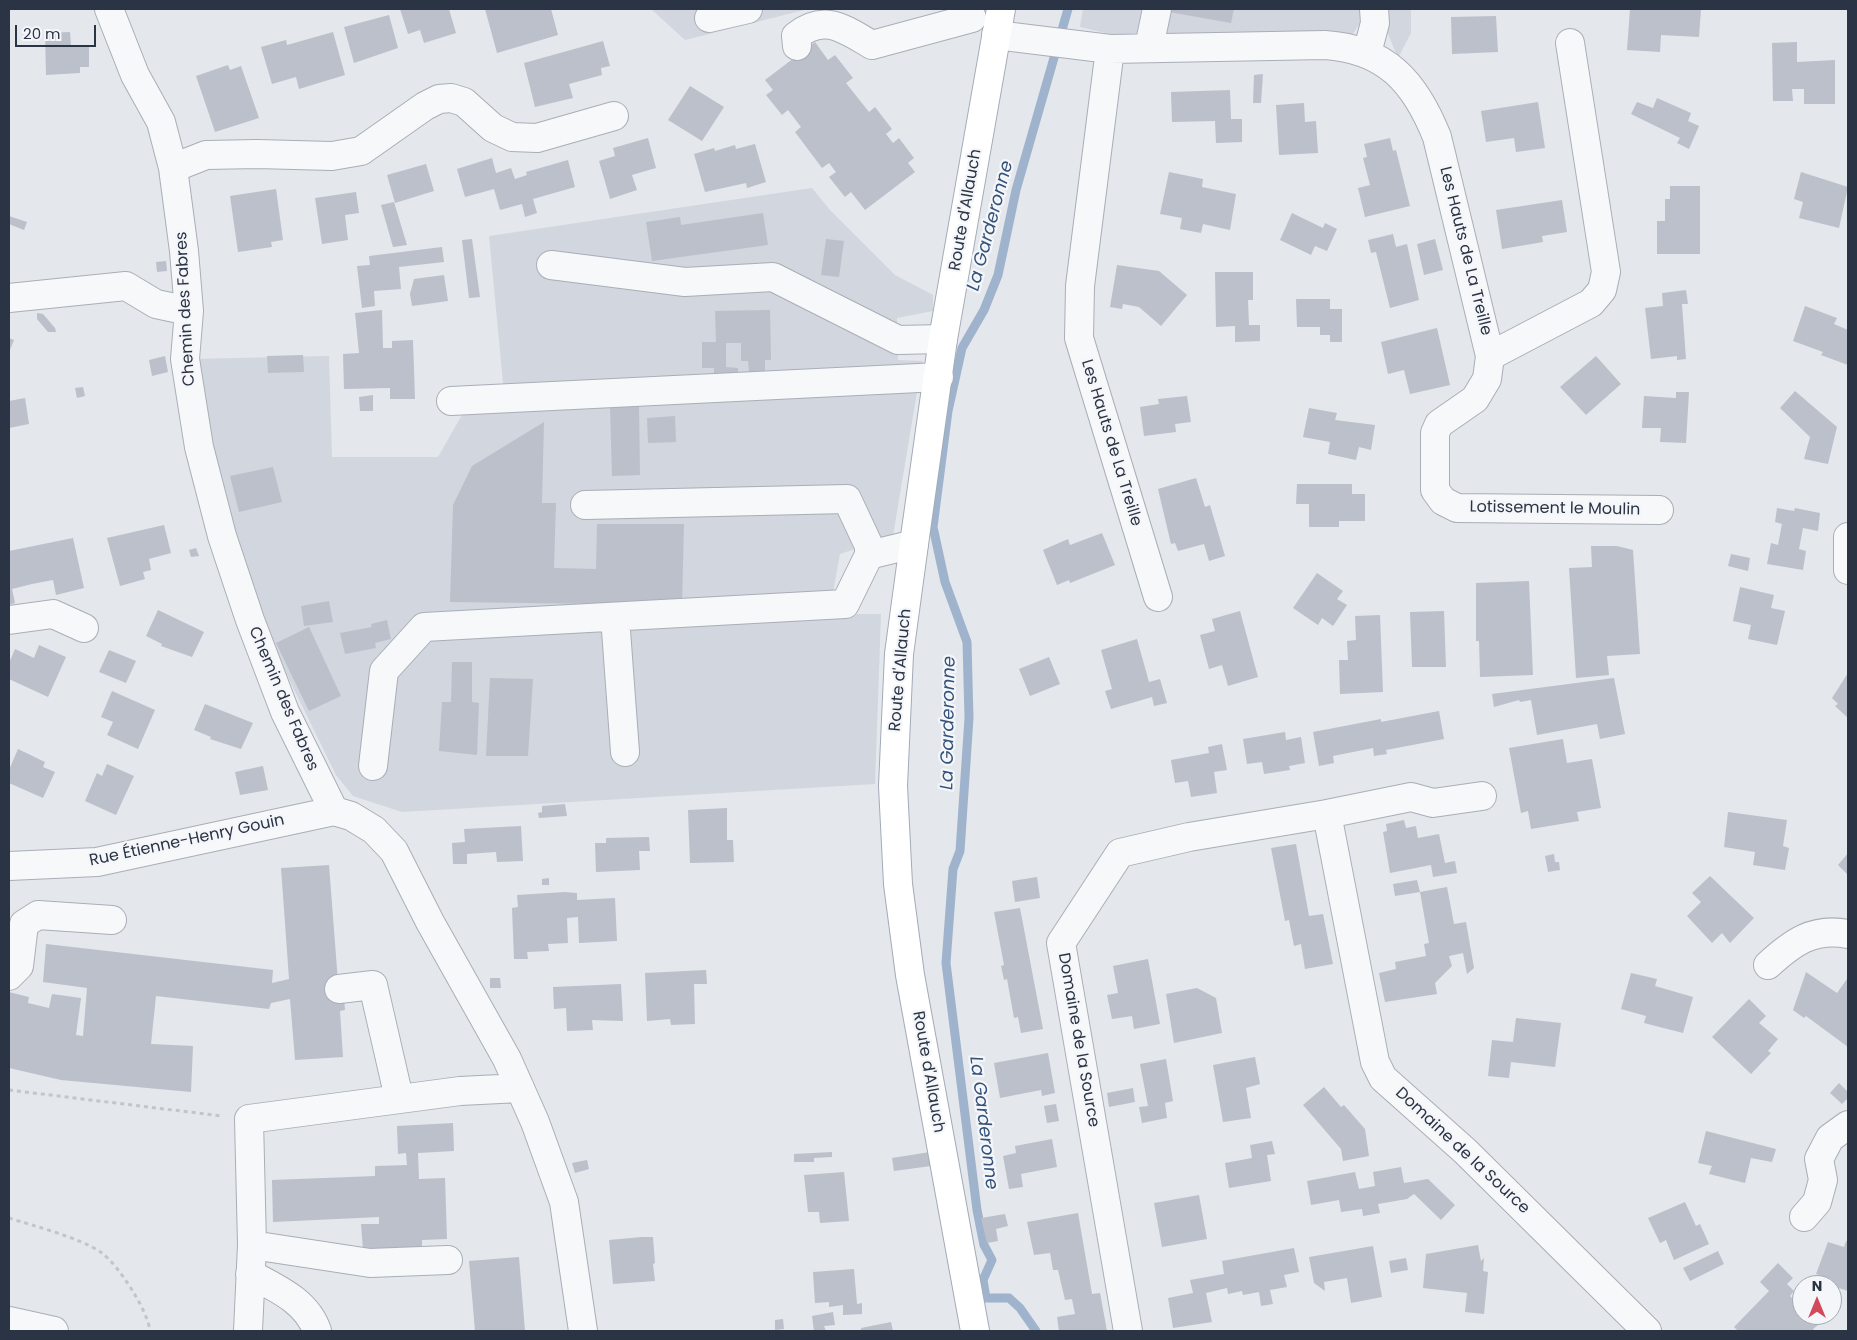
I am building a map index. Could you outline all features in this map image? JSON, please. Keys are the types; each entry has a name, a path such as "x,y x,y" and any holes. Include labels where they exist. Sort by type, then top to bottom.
{"main road":[{"name":"Route d'Allauch","path":"975,1331 910,975 898,884 894,767 900,654 914,544 943,339 1001,9"}],"street":[{"name":"Chemin des Fabres","path":"110,9 134,74 161,122 173,168 184,252 189,311 185,359 199,448 222,536 250,620 285,712 334,811"},
{"path":"709,18 748,9"},
{"path":"1149,47 1157,9"},
{"path":"1367,53 1376,23 1374,9"},
{"path":"797,46 796,36 807,28 832,24 872,45 958,17"},
{"name":"Les Hauts de La Treille","path":"996,35 1110,49 1149,47 1345,46 1384,61 1408,84 1426,108 1437,136 1490,356 1591,303 1602,290 1606,272 1570,43"},
{"name":"Les Hauts de La Treille","path":"1110,49 1080,286 1079,338 1158,597"},
{"path":"173,168 206,155 332,156 361,152 425,106 439,99 451,98 464,102 492,128 512,137 537,138 614,116"},
{"path":"551,265 685,282 772,277 898,340 943,339"},
{"path":"9,298 126,286 156,304 189,311"},
{"name":"Lotissement le Moulin","path":"1490,356 1487,379 1475,399 1439,424 1435,434 1435,490 1443,501 1457,508 1659,510"},
{"path":"451,401 939,377"},
{"path":"372,766 384,671 424,627 845,604 869,555 869,546 847,499 585,504"},
{"path":"1848,537 1848,570"},
{"path":"869,555 914,544"},
{"path":"9,620 53,614 84,628"},
{"path":"615,617 625,752"},
{"name":"Domaine de la Source","path":"1128,1331 1061,943 1120,853 1189,837 1326,814 1411,797 1433,803 1482,796"},
{"path":"334,811 351,816 374,830 394,851 430,922 507,1058 535,1122 564,1202 584,1331"},
{"name":"Rue Étienne-Henry Gouin","path":"9,866 97,862 334,811"},
{"name":"Domaine de la Source","path":"1326,814 1375,1062 1383,1078 1465,1151 1647,1331"},
{"path":"9,976 20,966 24,924 38,915 112,920"},
{"path":"1768,965 1793,942 1818,934 1848,934"},
{"path":"339,989 372,985 399,1098"},
{"path":"248,1331 252,1245 249,1119 460,1091 520,1088"},
{"path":"1804,1216 1817,1202 1823,1180 1820,1159 1830,1138 1848,1124"},
{"path":"252,1245 370,1263 448,1260"},
{"path":"250,1274 283,1292 304,1308 317,1331"},
{"path":"9,1321 54,1331"}],"path":[{"path":"9,1090 249,1119"},
{"path":"9,1218 60,1234 102,1254 133,1291 150,1331"}],"shaded area":[{"path":"651,9 808,9 685,40"},
{"path":"1083,9 1411,9 1411,33 1398,58 1384,24 1360,23 1353,34 1324,32 1118,36 1080,27"},
{"path":"812,188 830,210 895,275 933,295 933,311 897,318 898,360 923,361 922,366 504,393 489,236"},
{"path":"329,356 332,457 438,457 466,408 917,392 893,536 840,554 829,614 881,614 875,784 402,812 353,796 336,775 283,667 266,624 203,440 191,359"}],"building":[{"path":"400,9 449,9 456,33 424,43 420,30 408,34"},
{"path":"485,9 551,9 558,35 497,53"},
{"path":"1169,9 1234,9 1231,23 1169,12"},
{"path":"1630,9 1701,9 1699,37 1661,35 1660,52 1627,50"},
{"path":"389,15 398,48 354,63 344,27"},
{"path":"1496,16 1498,52 1452,54 1451,17"},
{"path":"70,32 71,46 89,46 89,67 80,67 80,73 46,75 45,33"},
{"path":"333,32 345,75 299,89 296,77 272,84 261,47 286,40 287,45"},
{"path":"603,41 610,66 601,68 602,75 569,84 573,98 535,107 524,63"},
{"path":"815,42 828,60 835,55 853,78 846,83 869,112 875,107 892,129 886,134 893,143 899,138 914,158 908,163 915,172 865,210 851,192 845,197 829,177 836,172 829,163 822,168 795,132 801,127 788,110 782,115 766,95 773,90 765,80"},
{"path":"1797,42 1797,62 1835,60 1835,104 1804,104 1804,89 1792,89 1793,101 1773,101 1772,43"},
{"path":"228,65 230,70 241,66 259,118 215,132 196,76"},
{"path":"1263,74 1261,103 1253,103 1254,75"},
{"path":"690,86 724,107 702,141 668,120"},
{"path":"1230,90 1231,119 1242,119 1242,142 1216,143 1215,121 1172,122 1171,92"},
{"path":"1657,98 1691,113 1688,121 1699,126 1689,149 1677,143 1680,138 1631,114 1637,102 1653,108"},
{"path":"1538,102 1545,148 1516,152 1514,138 1486,142 1481,111"},
{"path":"1304,103 1305,122 1316,121 1318,153 1279,155 1276,105"},
{"path":"648,138 656,168 632,175 637,190 610,199 599,161 615,156 613,148"},
{"path":"1390,138 1393,151 1396,150 1410,206 1365,217 1358,188 1370,185 1363,158 1367,157 1364,144"},
{"path":"755,144 766,182 747,188 746,183 705,192 694,154 714,148 715,151 735,145 736,149"},
{"path":"492,158 496,173 511,168 515,179 527,175 526,172 568,160 575,187 533,199 537,213 525,217 522,204 500,210 494,189 465,197 457,169"},
{"path":"426,164 434,191 395,203 387,175"},
{"path":"1169,172 1203,179 1202,187 1236,194 1230,230 1203,224 1201,233 1180,229 1182,218 1160,214"},
{"path":"1801,172 1848,187 1839,228 1799,218 1803,202 1794,199"},
{"path":"1670,186 1700,186 1700,254 1657,254 1657,221 1665,221 1665,199 1670,199"},
{"path":"276,189 283,240 271,242 272,247 238,252 230,196"},
{"path":"356,192 359,213 345,215 348,240 322,244 315,198"},
{"path":"1562,200 1567,232 1542,236 1543,242 1502,249 1496,210"},
{"path":"394,202 407,245 393,247 381,205"},
{"path":"763,213 768,245 652,261 646,222 680,217 681,225"},
{"path":"1292,213 1323,228 1325,223 1337,229 1327,251 1315,246 1311,255 1280,240"},
{"path":"9,216 27,222 24,230 9,224"},
{"path":"1393,234 1396,247 1407,244 1419,300 1390,308 1376,252 1371,253 1368,240"},
{"path":"472,239 480,297 469,298 462,240"},
{"path":"826,239 844,241 839,277 821,275"},
{"path":"1435,239 1443,270 1424,275 1417,244"},
{"path":"442,247 444,262 399,267 401,289 374,291 375,306 362,308 357,266 370,265 369,256"},
{"path":"166,261 167,271 157,272 156,262"},
{"path":"1117,265 1159,271 1187,295 1161,326 1139,307 1123,304 1122,309 1110,307"},
{"path":"1215,272 1253,272 1253,300 1248,300 1249,325 1260,325 1260,341 1235,342 1235,326 1216,327"},
{"path":"444,275 448,301 412,306 410,294 414,279"},
{"path":"1686,290 1688,304 1682,304 1686,359 1677,360 1677,356 1651,359 1645,308 1663,306 1662,293"},
{"path":"1296,299 1330,299 1330,309 1342,309 1342,342 1330,342 1330,335 1320,335 1320,327 1297,327"},
{"path":"1805,306 1837,318 1834,324 1848,330 1848,365 1821,355 1823,352 1793,341"},
{"path":"382,310 383,348 392,348 392,341 413,340 415,399 390,399 390,388 344,389 343,354 359,353 355,313"},
{"path":"770,310 771,360 765,360 765,372 749,372 748,361 741,361 741,343 726,343 726,367 738,368 738,379 714,380 714,368 702,368 702,342 716,342 715,311"},
{"path":"37,313 43,314 55,328 56,332 48,332 37,319"},
{"path":"1437,328 1450,385 1410,394 1404,370 1388,374 1381,342"},
{"path":"9,338 14,340 9,352"},
{"path":"303,355 304,372 268,373 267,356"},
{"path":"165,356 168,372 152,376 149,360"},
{"path":"1596,356 1621,384 1586,415 1560,387"},
{"path":"83,387 85,396 77,398 75,388"},
{"path":"1795,391 1837,427 1828,464 1804,459 1810,437 1780,408"},
{"path":"1676,392 1689,392 1686,443 1660,442 1661,428 1642,428 1644,396 1676,398"},
{"path":"373,395 373,411 360,411 359,397"},
{"path":"1187,396 1191,422 1175,424 1176,432 1144,436 1140,407 1159,404 1158,399"},
{"path":"25,398 29,424 9,428 9,401"},
{"path":"639,406 640,475 612,476 610,407"},
{"path":"1309,408 1337,413 1335,420 1375,425 1371,450 1359,447 1356,460 1328,454 1330,442 1303,437"},
{"path":"675,416 676,442 648,443 647,418"},
{"path":"544,422 542,503 556,503 554,568 596,569 597,524 684,524 682,605 450,602 453,505 472,466"},
{"path":"273,467 282,502 239,512 230,476"},
{"path":"1196,478 1205,507 1210,505 1225,556 1209,561 1204,544 1178,551 1175,543 1171,544 1158,489"},
{"path":"1297,484 1352,484 1352,494 1365,494 1365,521 1339,521 1339,527 1309,527 1309,504 1296,504"},
{"path":"1777,508 1794,511 1795,508 1820,513 1818,531 1803,528 1799,549 1806,551 1803,570 1767,564 1771,543 1778,545 1782,524 1775,522"},
{"path":"164,525 171,553 149,559 151,570 143,572 145,579 120,586 107,538"},
{"path":"1102,533 1115,565 1070,583 1069,580 1057,585 1043,550 1068,539 1070,545"},
{"path":"73,538 84,588 56,595 53,580 32,584 12,589 15,603 9,605 9,551"},
{"path":"1591,546 1617,546 1633,550 1640,654 1607,656 1609,675 1576,678 1569,568 1592,567"},
{"path":"196,548 199,556 191,557 189,550"},
{"path":"1731,554 1750,558 1748,571 1728,566"},
{"path":"1317,573 1343,591 1337,599 1347,605 1333,626 1322,618 1318,625 1293,608"},
{"path":"1529,581 1533,675 1480,677 1479,641 1476,641 1476,583"},
{"path":"1740,587 1774,595 1771,608 1785,611 1777,645 1748,639 1751,625 1733,621"},
{"path":"329,601 333,622 304,626 301,606"},
{"path":"158,610 204,632 192,657 161,646 162,644 146,636"},
{"path":"1240,611 1258,677 1228,686 1222,665 1209,669 1200,635 1215,631 1212,619"},
{"path":"1444,611 1446,667 1412,667 1410,612"},
{"path":"1380,615 1383,692 1340,694 1339,660 1348,660 1347,641 1356,640 1355,616"},
{"path":"387,620 391,639 375,643 376,648 345,654 340,633 372,627 371,624"},
{"path":"309,627 341,696 309,711 276,643"},
{"path":"1137,639 1149,682 1160,679 1167,703 1154,706 1152,697 1111,709 1105,691 1112,689 1101,650"},
{"path":"39,645 66,657 48,697 9,679 9,663 15,649 34,658"},
{"path":"109,650 136,661 126,683 99,672"},
{"path":"1049,657 1060,684 1030,696 1019,669"},
{"path":"452,662 472,662 472,702 479,703 477,755 439,751 442,702 451,702"},
{"path":"1848,673 1848,718 1835,706 1838,704 1832,698"},
{"path":"490,678 533,679 528,756 486,756"},
{"path":"1614,678 1625,734 1600,739 1597,724 1537,735 1531,700 1520,702 1519,700 1494,707 1492,694"},
{"path":"112,691 155,710 138,749 107,735 113,722 101,717"},
{"path":"205,704 253,723 241,749 210,739 211,737 194,730"},
{"path":"1439,711 1444,739 1386,750 1387,754 1374,756 1373,748 1333,756 1334,763 1319,766 1313,732 1381,719 1381,722"},
{"path":"1285,732 1286,740 1301,737 1305,763 1289,766 1290,770 1264,774 1262,762 1247,764 1243,739"},
{"path":"1563,739 1567,763 1592,759 1601,808 1577,812 1579,821 1531,829 1528,811 1521,813 1509,748"},
{"path":"1222,744 1227,770 1214,772 1217,793 1191,797 1188,781 1175,783 1171,760 1209,753 1208,747"},
{"path":"18,749 45,762 43,767 55,772 43,798 9,783 9,770"},
{"path":"107,764 134,776 116,815 85,801 97,773 102,776"},
{"path":"263,766 268,790 240,795 235,772"},
{"path":"565,804 567,816 539,818 538,813 542,812 542,806"},
{"path":"727,808 727,840 733,840 734,862 690,863 688,810"},
{"path":"1728,812 1787,820 1783,846 1789,848 1785,870 1753,865 1755,852 1724,847"},
{"path":"1404,820 1406,828 1416,826 1418,838 1439,834 1445,863 1455,861 1457,873 1433,877 1431,865 1390,873 1383,832 1387,831 1386,824"},
{"path":"521,826 523,861 497,862 496,852 467,854 467,864 453,864 452,843 465,842 464,829"},
{"path":"649,837 650,851 639,851 640,870 596,872 595,843 606,843 606,838"},
{"path":"1296,844 1309,916 1323,914 1333,964 1305,969 1301,944 1294,946 1289,920 1285,921 1271,848"},
{"path":"1848,853 1848,875 1838,865"},
{"path":"1554,854 1555,862 1559,862 1560,870 1548,872 1545,856"},
{"path":"329,865 338,982 344,998 345,1010 340,1011 343,1057 295,1060 290,999 271,1003 269,1009 156,996 151,1044 193,1046 191,1092 61,1080 9,1068 9,992 29,997 28,1003 49,1008 52,994 81,998 76,1035 83,1036 87,988 43,982 46,944 273,970 272,983 289,979 281,868"},
{"path":"1710,876 1754,918 1730,943 1722,933 1712,943 1687,916 1701,902 1692,893"},
{"path":"1037,877 1040,898 1015,902 1012,881"},
{"path":"549,878 549,885 542,885 542,879"},
{"path":"1417,880 1420,892 1395,896 1393,884"},
{"path":"1447,887 1454,924 1466,922 1474,968 1467,974 1463,953 1449,956 1452,966 1435,983 1437,994 1385,1002 1379,973 1396,969 1395,962 1426,956 1424,944 1429,943 1420,892"},
{"path":"577,893 577,900 615,898 617,941 579,943 578,917 567,918 568,943 548,944 549,951 527,952 528,959 514,959 512,908 518,907 517,895"},
{"path":"1020,908 1043,1029 1021,1033 1018,1017 1014,1018 1007,979 1004,980 1001,966 1004,965 994,912"},
{"path":"1148,959 1160,1024 1134,1029 1132,1016 1112,1019 1107,995 1118,993 1113,966"},
{"path":"706,970 707,984 694,984 695,1024 671,1025 670,1019 647,1021 645,973"},
{"path":"1806,972 1837,993 1848,980 1848,1047 1806,1016 1804,1018 1793,1010"},
{"path":"1631,973 1657,979 1655,986 1693,997 1683,1033 1644,1023 1646,1016 1621,1009"},
{"path":"490,978 500,978 501,988 490,988"},
{"path":"621,984 623,1021 592,1020 593,1030 567,1031 566,1008 554,1009 553,987"},
{"path":"1197,988 1216,998 1222,1033 1174,1043 1166,994"},
{"path":"1749,999 1766,1016 1759,1023 1778,1039 1768,1051 1771,1053 1751,1074 1712,1037"},
{"path":"1516,1018 1561,1023 1555,1067 1511,1062 1509,1078 1488,1076 1492,1040 1513,1042"},
{"path":"1048,1053 1055,1093 1042,1096 1041,1090 1000,1098 994,1063"},
{"path":"1255,1057 1260,1084 1246,1088 1251,1118 1223,1122 1213,1065"},
{"path":"1166,1059 1173,1101 1165,1103 1167,1118 1142,1123 1139,1107 1148,1106 1140,1064"},
{"path":"1839,1083 1848,1092 1848,1098 1842,1104 1830,1093"},
{"path":"1324,1087 1341,1107 1344,1105 1365,1129 1369,1156 1343,1161 1341,1149 1303,1105"},
{"path":"1133,1088 1135,1102 1109,1107 1107,1093"},
{"path":"1056,1104 1059,1121 1047,1123 1044,1106"},
{"path":"453,1123 454,1151 418,1153 419,1179 445,1178 447,1239 422,1240 422,1247 363,1250 361,1224 379,1224 379,1217 273,1222 272,1180 375,1176 375,1166 407,1165 406,1153 398,1154 397,1126"},
{"path":"1706,1131 1776,1149 1772,1162 1751,1158 1745,1183 1709,1174 1712,1166 1698,1163"},
{"path":"1052,1139 1057,1167 1021,1174 1023,1187 1009,1189 1003,1156 1016,1153 1015,1146"},
{"path":"1272,1141 1275,1154 1267,1155 1271,1181 1229,1188 1225,1163 1252,1158 1250,1145"},
{"path":"832,1152 832,1157 814,1158 814,1162 794,1162 794,1154"},
{"path":"930,1152 931,1166 894,1171 892,1158"},
{"path":"587,1160 589,1169 575,1173 572,1163"},
{"path":"1401,1167 1404,1183 1428,1179 1455,1205 1441,1220 1414,1194 1407,1199 1378,1204 1380,1213 1363,1216 1362,1209 1341,1212 1339,1200 1311,1205 1307,1181 1355,1172 1359,1189 1375,1186 1373,1172"},
{"path":"844,1172 849,1221 820,1223 819,1212 808,1212 804,1175"},
{"path":"1199,1195 1207,1239 1162,1247 1154,1203"},
{"path":"1685,1202 1696,1226 1700,1224 1709,1244 1674,1260 1666,1240 1660,1243 1648,1218"},
{"path":"1078,1213 1092,1294 1100,1293 1107,1331 1059,1331 1057,1317 1075,1314 1072,1299 1065,1300 1058,1270 1053,1270 1050,1253 1034,1255 1027,1222"},
{"path":"1005,1214 1008,1226 996,1229 998,1241 987,1243 981,1218"},
{"path":"653,1237 655,1281 613,1284 609,1240"},
{"path":"1846,1241 1848,1242 1848,1291 1842,1289 1842,1275 1816,1274 1828,1242 1844,1247"},
{"path":"1478,1245 1481,1261 1484,1258 1483,1271 1488,1272 1484,1314 1465,1312 1467,1293 1423,1288 1426,1254"},
{"path":"1373,1246 1382,1297 1351,1303 1347,1278 1324,1282 1325,1291 1314,1283 1309,1257"},
{"path":"1294,1248 1299,1272 1284,1275 1287,1287 1270,1290 1273,1304 1261,1306 1259,1292 1243,1295 1242,1291 1228,1294 1227,1288 1206,1293 1212,1322 1173,1328 1168,1298 1193,1293 1190,1280 1224,1274 1222,1261"},
{"path":"1718,1251 1724,1264 1690,1281 1683,1268"},
{"path":"519,1257 525,1331 475,1331 469,1261"},
{"path":"1406,1258 1408,1270 1391,1273 1389,1261"},
{"path":"1778,1263 1792,1277 1787,1284 1792,1289 1790,1296 1792,1298 1792,1325 1818,1325 1813,1329 1815,1331 1738,1331 1734,1327 1769,1291 1760,1282"},
{"path":"854,1269 857,1304 862,1303 862,1314 843,1315 843,1305 829,1307 829,1302 815,1303 813,1272"},
{"path":"833,1312 835,1325 824,1326 826,1331 814,1331 812,1316"},
{"path":"783,1319 784,1329 775,1330 775,1320"},
{"path":"891,1322 893,1331 861,1331 861,1328"}],"waterway":[{"name":"La Garderonne","path":"1036,1331 1020,1308 1009,1298 986,1298 983,1280 992,1260 984,1245 977,1210 946,963 953,869 960,851 969,718 967,642 945,582 933,527 948,411 962,348 984,310 998,275 1016,190 1068,9"}]}
